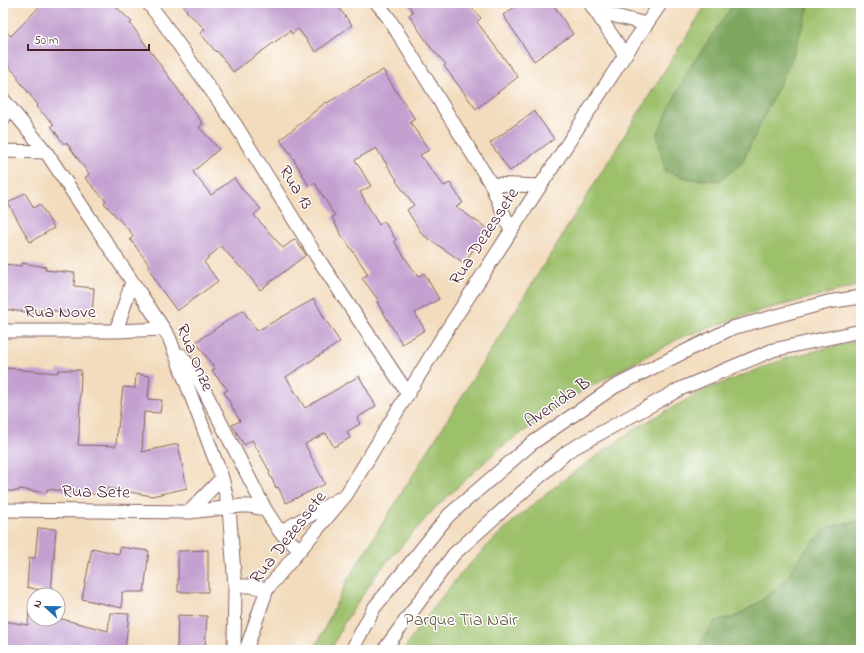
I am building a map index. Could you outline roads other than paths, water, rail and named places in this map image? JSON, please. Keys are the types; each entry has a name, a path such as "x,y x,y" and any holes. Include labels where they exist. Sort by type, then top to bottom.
{"street":[{"name":"Rua 13","path":"148,3 235,124 317,257 408,394"},
{"path":"377,3 388,17 490,184 511,231"},
{"name":"Rua Dezessete","path":"246,650 267,589 346,495 443,336 625,55 661,3"},
{"path":"593,7 646,24"},
{"path":"593,7 625,55"},
{"path":"3,120 6,102"},
{"name":"Rua Onze","path":"6,102 46,152 166,333 222,478 229,508 235,586 234,650"},
{"path":"3,151 46,152"},
{"path":"490,184 540,186"},
{"name":"Rua Nove","path":"116,331 132,282"},
{"name":"Avenida B","path":"352,650 374,608 449,515 531,444 550,430 614,387 732,328 828,302 861,297"},
{"name":"Rua Nove","path":"3,331 116,331 166,333"},
{"path":"384,650 454,554 568,451 680,390 772,350 861,331"},
{"path":"166,333 198,380 265,509 280,532 300,550"},
{"path":"189,512 222,478"},
{"name":"Rua Dezessete","path":"280,532 346,495"},
{"name":"Rua Sete","path":"3,510 189,512 249,506 265,509"},
{"path":"235,586 251,586 267,589"}],"park label":[{"name":"Parque Tia Nair","path":"461,621"}]}
